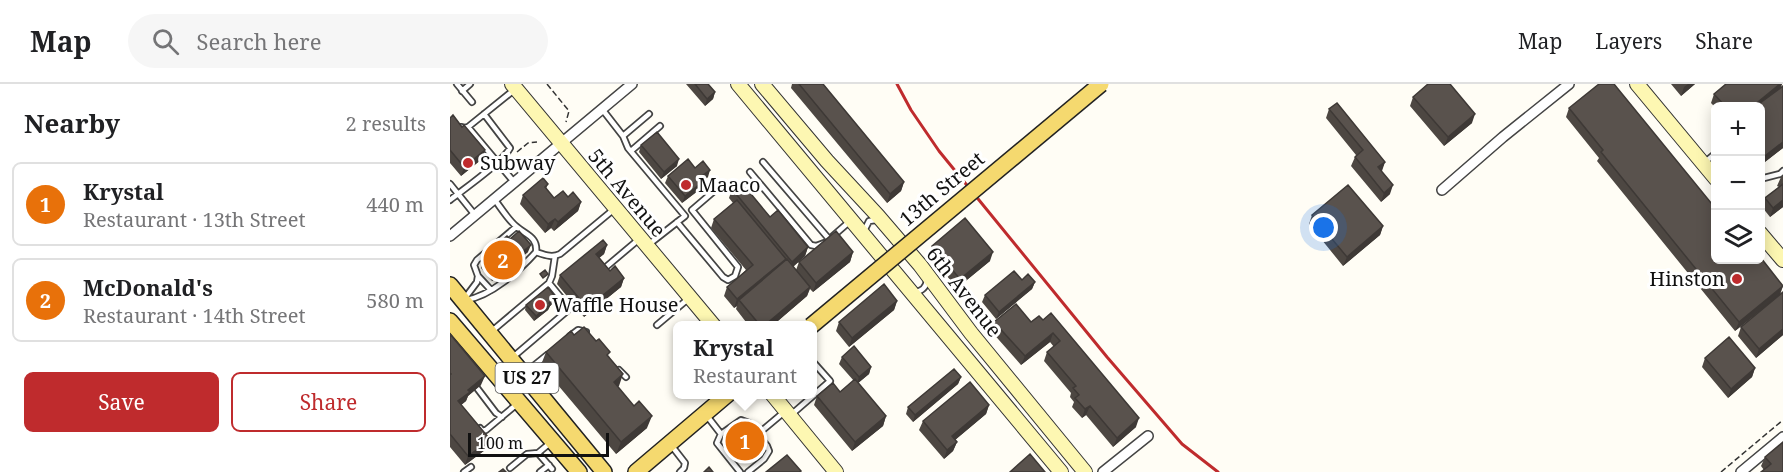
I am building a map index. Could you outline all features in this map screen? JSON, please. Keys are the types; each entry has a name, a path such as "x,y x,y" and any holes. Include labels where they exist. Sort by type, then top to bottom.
{"main road":[{"name":"13th Street","path":"817,321 1101,84"},
{"name":"US 27","path":"450,285 604,472"},
{"name":"US 27","path":"450,321 579,472"},
{"path":"644,470 722,399"}],"street":[{"path":"450,236 632,84"},
{"name":"6th Avenue","path":"738,84 1061,472"},
{"name":"6th Avenue","path":"762,84 846,182 882,220 1085,472"},
{"path":"1442,190 1569,84"},
{"path":"1637,84 1711,173"},
{"name":"5th Avenue","path":"514,86 710,321"},
{"path":"1765,238 1783,260"},
{"path":"776,399 836,472"},
{"path":"1103,472 1148,435"},
{"path":"1741,472 1783,437"}],"lane":[{"path":"457,84 472,102"},
{"path":"462,91 470,84"},
{"path":"455,124 461,128 468,127 514,86"},
{"path":"602,109 623,135 631,151 685,216"},
{"path":"450,200 509,152 510,148 484,114"},
{"path":"623,135 649,114"},
{"path":"631,151 660,126"},
{"path":"468,127 514,182"},
{"path":"1703,164 1712,156"},
{"path":"763,162 829,239"},
{"path":"1765,178 1783,171"},
{"path":"750,172 811,245 822,245 851,221"},
{"path":"450,184 475,215"},
{"path":"606,267 677,222 713,192"},
{"path":"463,301 476,298 495,288 536,252 536,243 516,227 494,199"},
{"path":"536,252 555,256 567,249 615,208"},
{"path":"677,222 723,277 728,280 735,276 738,267 692,210"},
{"path":"864,236 864,229 869,221 882,220"},
{"path":"491,290 478,276 474,267 477,260 516,227"},
{"path":"489,332 549,283 555,256"},
{"path":"463,301 476,286 478,276"},
{"path":"910,290 921,291 927,283 928,276"},
{"path":"511,359 567,311 567,305 549,283"},
{"path":"657,325 690,298"},
{"path":"564,340 578,330 582,330 592,339"},
{"path":"524,374 548,354"},
{"path":"612,362 626,377"},
{"path":"817,366 830,381 817,391"},
{"path":"477,388 496,413 502,417"},
{"path":"758,434 806,399"},
{"path":"476,436 519,402"},
{"path":"705,414 721,434"},
{"path":"740,472 717,443 721,434 741,420 749,423 769,451 764,459 748,472"},
{"path":"474,423 482,431"},
{"path":"510,468 527,454 537,453 552,441"},
{"path":"670,444 684,460 684,468 680,472"},
{"path":"537,453 552,469"},
{"path":"540,472 552,469 566,457"},
{"path":"464,472 471,467"}],"path":[{"path":"547,84 569,111 566,122"},
{"path":"1721,472 1783,420"}],"building":[{"path":"695,84 708,84 715,92 707,99"},
{"path":"799,84 823,84 904,182 890,194"},
{"path":"1428,84 1450,84 1475,114 1448,137 1413,97"},
{"path":"1599,84 1614,84 1711,203 1711,264 1765,263 1783,286 1739,322 1601,152 1603,150 1569,108"},
{"path":"1726,84 1780,84 1758,102 1721,102 1714,94"},
{"path":"1783,86 1783,142 1765,156 1765,102 1761,102"},
{"path":"1337,103 1385,162 1378,167 1393,185 1384,193 1355,157 1363,150 1329,109"},
{"path":"453,115 485,150 464,167 450,150 450,118"},
{"path":"657,132 679,159 664,172 641,145"},
{"path":"688,159 695,168 703,161 710,170 702,176 705,180 685,196 668,176"},
{"path":"543,178 548,184 545,187 554,198 563,191 568,197 573,192 581,202 558,222 555,219 548,224 523,195"},
{"path":"741,182 770,217 778,210 808,247 792,262 732,189"},
{"path":"1783,184 1783,200 1773,208 1765,198"},
{"path":"1348,185 1383,226 1347,257 1312,215"},
{"path":"737,200 786,259 737,299 727,287 753,265 714,219"},
{"path":"965,218 993,252 960,279 932,246"},
{"path":"519,231 531,245 495,274 484,261 492,255 489,251 507,236 510,239"},
{"path":"836,231 853,252 816,283 799,262"},
{"path":"603,240 607,245 596,254 610,271 615,266 624,278 587,308 560,275"},
{"path":"787,259 810,287 770,321 756,321 739,300"},
{"path":"545,270 548,274 543,278 540,274"},
{"path":"1014,271 1022,280 1028,274 1035,282 999,312 985,295"},
{"path":"884,284 897,301 852,338 839,322"},
{"name":"Waffle House","path":"548,287 556,298 536,316 526,305"},
{"path":"1783,292 1783,329 1759,349 1741,327"},
{"path":"1016,304 1031,322 1039,316 1043,320 1051,313 1139,418 1117,438 1090,406 1085,409 1075,398 1079,395 1073,388 1076,386 1047,352 1060,341 1053,333 1025,356 994,322"},
{"path":"584,327 610,352 607,355 623,374 614,382 634,406 639,401 652,416 621,442 546,352 571,331 574,335"},
{"path":"450,334 485,376 458,401 489,438 489,441 468,456 450,434"},
{"path":"1729,337 1755,368 1731,389 1705,358"},
{"path":"854,346 871,367 859,377 842,357"},
{"path":"954,369 961,377 915,415 908,407"},
{"path":"855,379 886,416 855,442 817,396 833,383 840,392"},
{"path":"970,382 989,405 952,436 957,442 947,450 923,421"},
{"path":"743,421 761,442 750,451 732,430"},
{"path":"1783,442 1783,472 1761,472 1771,464 1765,457"},
{"path":"1030,454 1045,472 1010,472"},
{"path":"787,455 801,471 766,472"}],"railway":[{"path":"897,84 911,110 939,151 1107,357 1182,444 1218,472"}],"place":[{"name":"Subway","path":"468,163"},
{"name":"Maaco","path":"686,185"},
{"name":"McDonald's","path":"503,260"},
{"name":"Hinston","path":"1737,279"},
{"name":"Waffle House","path":"540,305"},
{"name":"Krystal","path":"745,441"}]}
